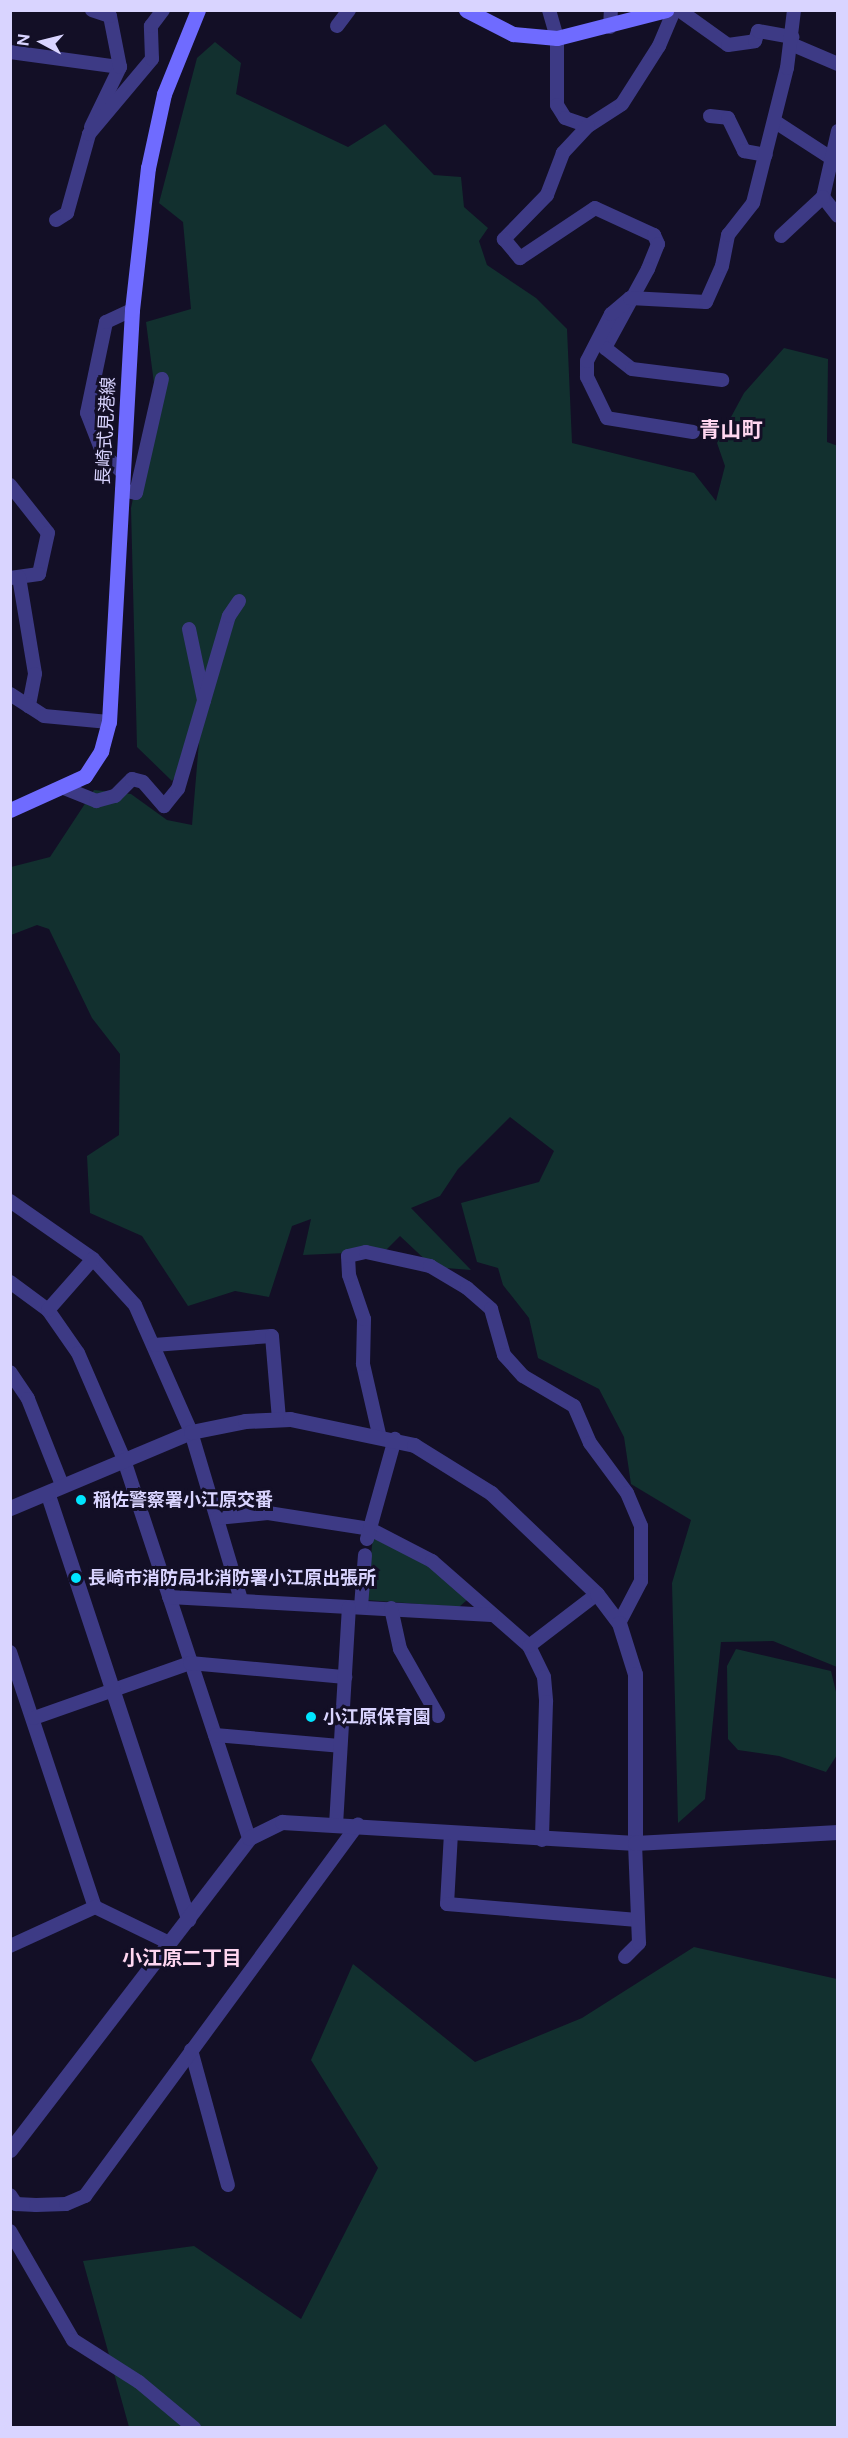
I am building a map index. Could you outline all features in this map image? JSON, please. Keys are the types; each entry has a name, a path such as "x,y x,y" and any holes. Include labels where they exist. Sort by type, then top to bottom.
{"main road":[{"name":"長崎式見港線","path":"10,810 64,788 85,776 101,752 109,722 132,310 148,168 164,94 198,10"},
{"path":"466,10 489,17 513,34 557,38 610,27 666,10"}],"street":[{"path":"56,220 67,213 88,134 120,67 110,16 92,10"},
{"path":"88,134 145,73 152,59 151,26 163,10"},
{"path":"337,26 349,10"},
{"path":"549,10 557,38 557,105 565,118 588,126"},
{"path":"610,27 611,10"},
{"path":"674,10 659,46 622,104 588,126 563,153 547,195 504,239 520,258 595,208 654,234 657,244 648,269 630,298 605,348 632,369 722,380"},
{"path":"679,10 728,45 755,41 758,31 791,40 837,64"},
{"path":"630,298 706,302 722,266 728,235 753,203 774,121 791,40 794,10"},
{"path":"10,52 120,67"},
{"path":"710,116 728,118 744,151 766,155"},
{"path":"774,121 828,156"},
{"path":"781,236 823,197 828,156 837,131"},
{"path":"823,197 837,216"},
{"path":"630,298 596,338 587,377 607,418 615,423 693,432"},
{"path":"123,473 103,454 87,413 106,322 132,310"},
{"path":"122,490 136,493 162,379"},
{"path":"10,484 48,533 39,574 15,577 35,674 29,706"},
{"path":"64,788 96,801 115,796 132,779 143,782 164,806 178,789 229,616 239,601"},
{"path":"189,629 204,700"},
{"path":"10,694 44,716 109,722"},
{"path":"10,1201 93,1260 135,1305 190,1432 241,1600"},
{"path":"379,1434 363,1364 364,1319 348,1275 348,1256 366,1252 430,1266 467,1288 491,1309 504,1355 523,1376 574,1406 590,1443 627,1492 641,1526 641,1581 619,1623"},
{"path":"48,1310 93,1260"},
{"path":"10,1282 48,1310 78,1353 123,1458 249,1838"},
{"path":"154,1345 272,1336 279,1419"},
{"path":"10,1372 28,1399 62,1485"},
{"path":"10,1508 48,1495 62,1485 190,1432 279,1419 379,1434 395,1439 467,1475 597,1594 619,1623 635,1674 635,1843 639,1943 625,1957"},
{"path":"368,1534 395,1439"},
{"path":"48,1495 188,1919"},
{"path":"217,1518 268,1513 368,1534 432,1561 529,1646 544,1677 546,1702 542,1840"},
{"path":"336,1825 345,1677 365,1555"},
{"path":"529,1646 597,1594"},
{"path":"169,1597 491,1615"},
{"path":"391,1608 400,1648 438,1716"},
{"path":"10,1652 34,1718 95,1907 169,1943"},
{"path":"34,1718 190,1663 345,1677"},
{"path":"215,1735 340,1746"},
{"path":"10,2150 249,1838 297,1819 336,1825 542,1840 635,1843 837,1832"},
{"path":"10,2195 16,2204 36,2205 66,2204 85,2196 358,1825"},
{"path":"451,1833 447,1904 637,1920"},
{"path":"10,1946 95,1907"},
{"path":"191,2050 228,2185"},
{"path":"10,2231 73,2340 140,2382 194,2427"}],"green space":[{"path":"215,42 241,63 236,94 348,147 385,124 434,175 461,177 464,207 488,228 479,241 487,265 536,298 567,329 572,443 694,473 716,501 725,466 717,443 744,393 784,348 828,359 827,442 838,446 837,1667 773,1641 721,1642 705,1799 678,1823 672,1583 691,1520 631,1484 624,1437 599,1389 538,1358 529,1318 503,1285 498,1268 477,1262 461,1203 539,1182 554,1151 510,1117 458,1169 440,1196 411,1208 471,1270 433,1267 400,1236 377,1259 366,1252 303,1255 311,1219 292,1226 269,1297 235,1291 188,1306 142,1236 90,1213 87,1156 119,1135 120,1054 92,1018 49,929 37,925 11,935 11,867 50,857 94,790 131,794 167,820 192,825 199,742 172,781 137,747 131,508 155,391 146,322 191,309 183,222 159,203 197,58"},
{"path":"373,1537 428,1565 467,1600 459,1607 366,1600"},
{"path":"736,1649 831,1671 837,1696 837,1755 826,1772 779,1756 738,1750 728,1739 727,1666"},
{"path":"694,1947 837,1979 837,2427 129,2427 83,2261 194,2246 301,2319 378,2168 311,2060 353,1964 475,2062 582,2018"}],"waterway":[{"path":"45,2428 63,2428"}],"place":[{"name":"稲佐警察署小江原交番","path":"81,1500"},
{"name":"長崎市消防局北消防署小江原出張所","path":"76,1578"},
{"name":"小江原保育園","path":"311,1717"}],"district":[{"name":"青山町","path":"731,430"},
{"name":"小江原二丁目","path":"182,1958"}]}
